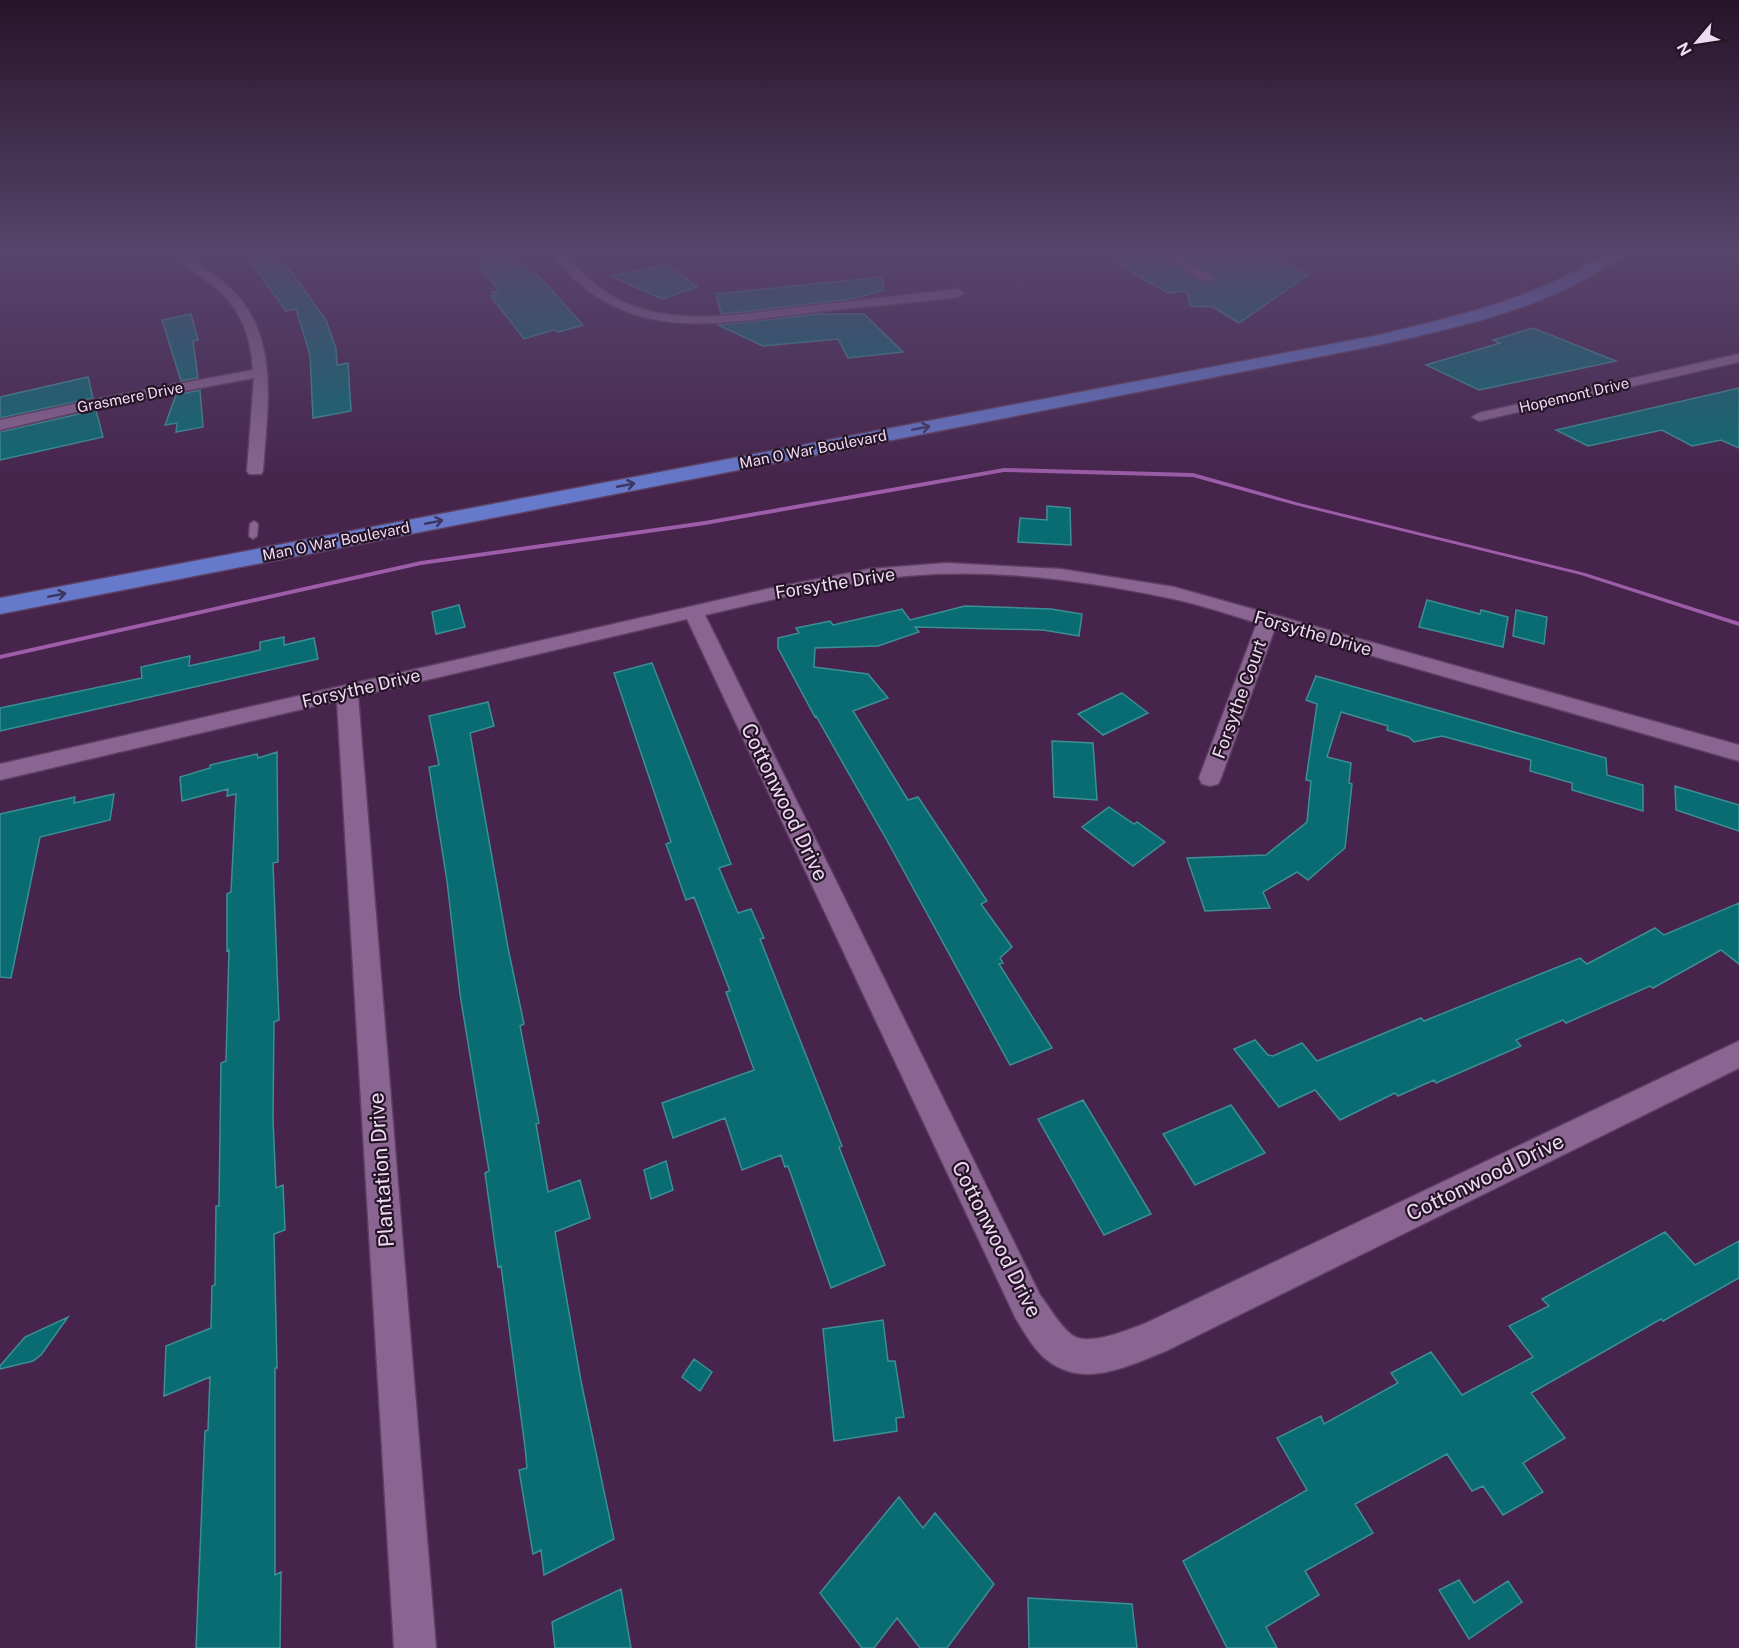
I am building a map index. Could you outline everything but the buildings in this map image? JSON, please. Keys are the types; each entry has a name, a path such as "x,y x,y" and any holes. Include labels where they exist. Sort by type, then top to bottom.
{"main road":[{"name":"Man O War Boulevard","path":"417,505 1347,331"},
{"name":"Man O War Boulevard","path":"0,606 1419,331"},
{"name":"Man O War Boulevard","path":"231,540 253,530 277,531"}],"street":[{"path":"253,331 260,373 255,471"},
{"name":"Hopemont Drive","path":"1479,417 1739,358"},
{"name":"Grasmere Drive","path":"0,425 97,403 260,373"},
{"name":"Forsythe Drive","path":"0,772 766,595 870,575 968,569 1026,571 1113,581 1174,593 1739,753"},
{"name":"Cottonwood Drive","path":"694,613 1028,1307 1047,1334 1061,1348 1074,1355 1111,1355 1153,1338 1739,1054"},
{"name":"Forsythe Court","path":"1210,778 1268,621"},
{"name":"Plantation Drive","path":"347,691 415,1648"}],"waterway":[{"path":"0,657 421,563 705,523 1004,470 1193,475 1297,504 1583,574 1739,624"}]}
